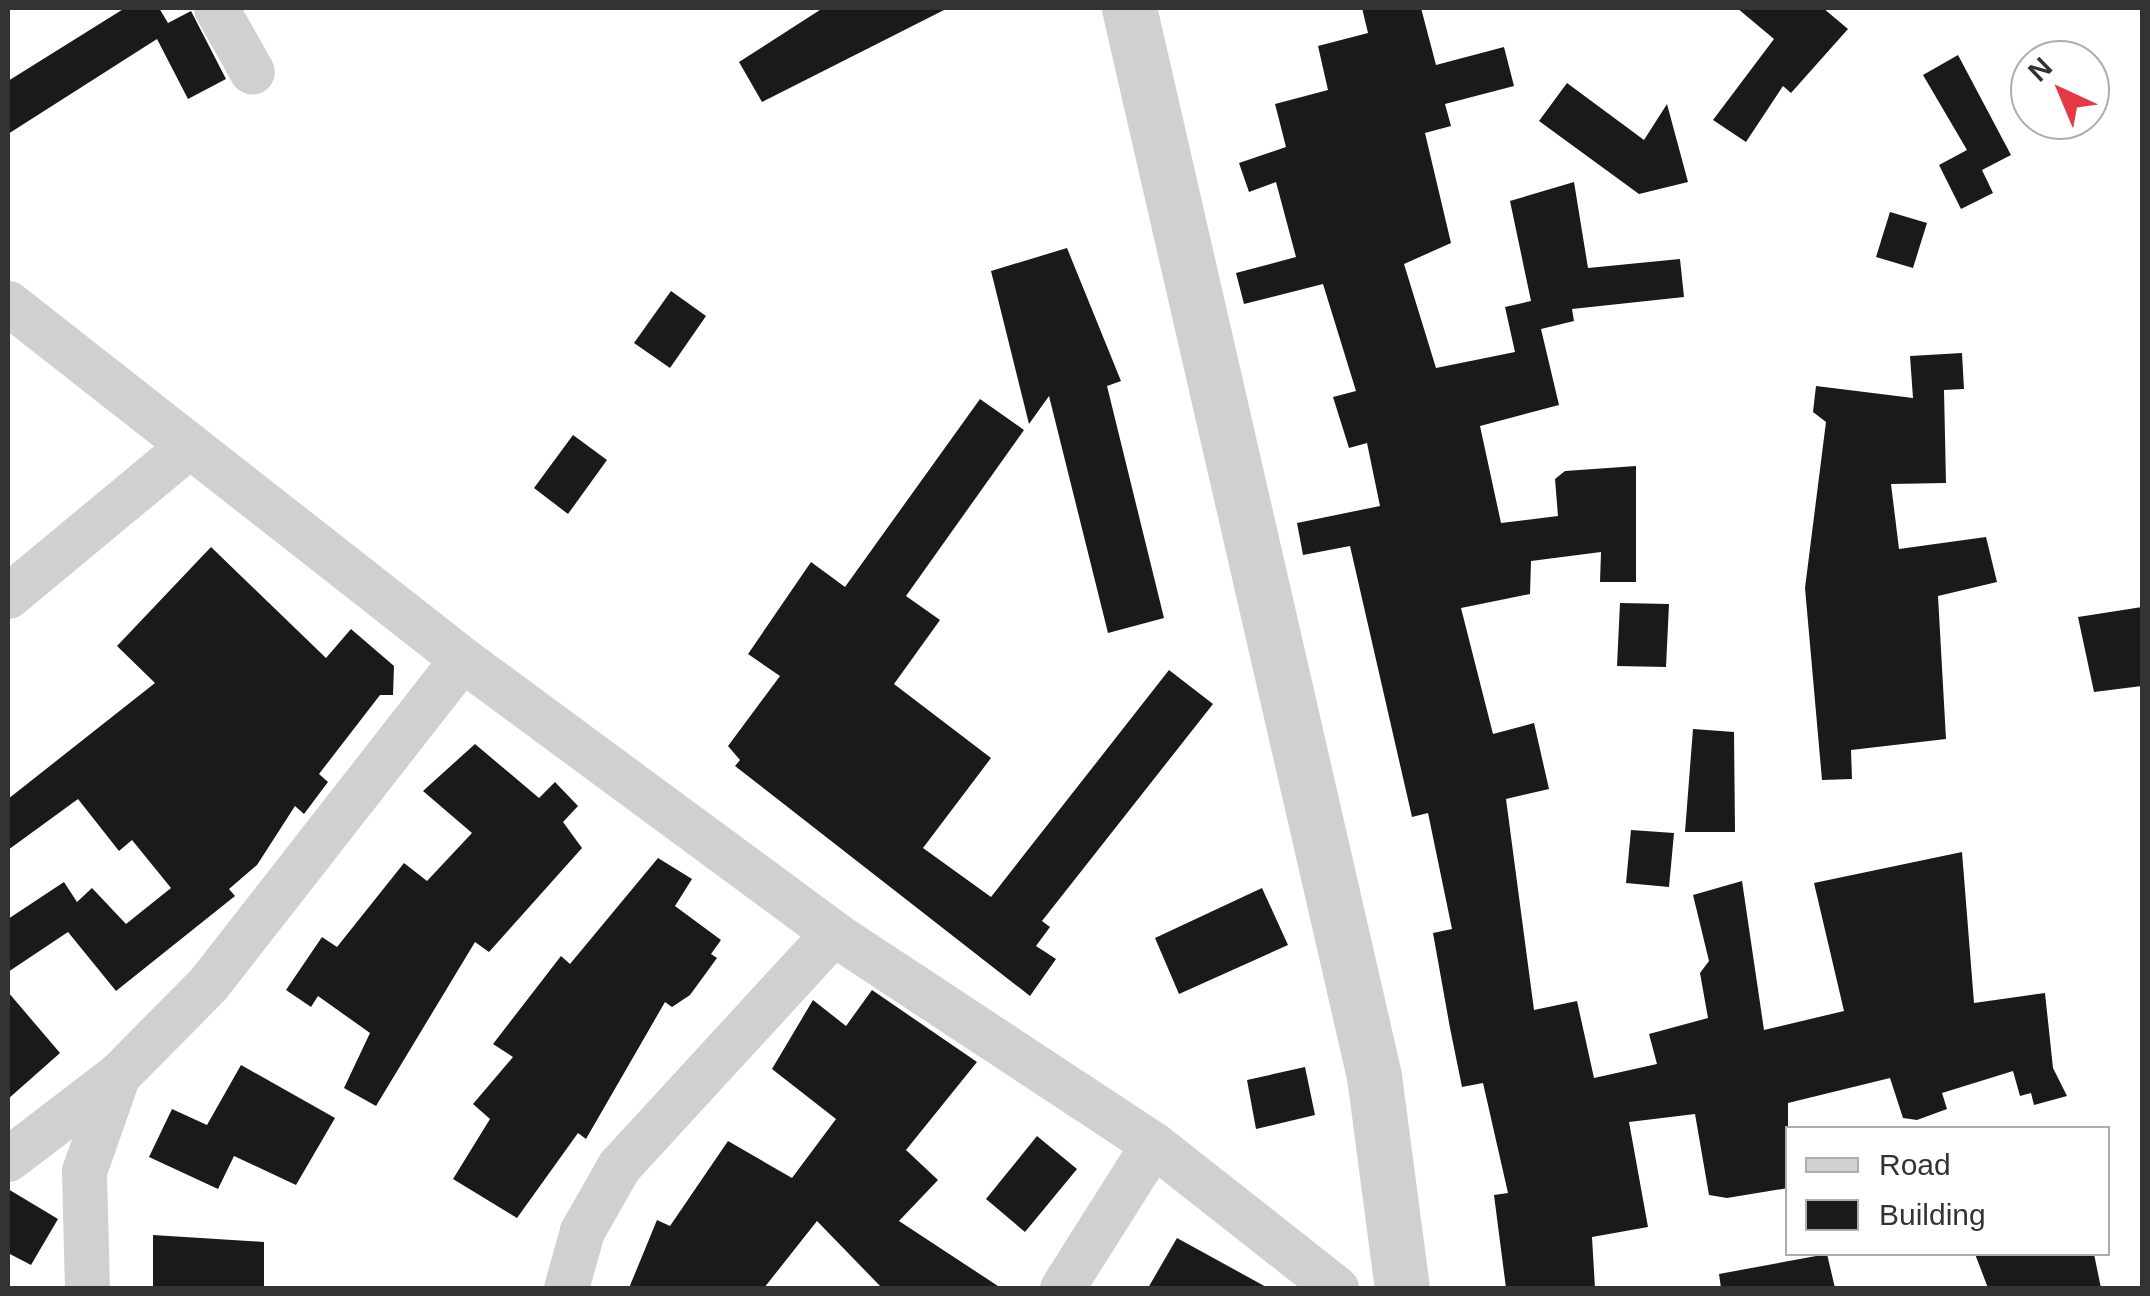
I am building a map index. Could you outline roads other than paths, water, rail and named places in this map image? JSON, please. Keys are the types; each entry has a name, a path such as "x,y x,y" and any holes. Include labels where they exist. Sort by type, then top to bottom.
{"street":[{"path":"216,8 252,72"},
{"path":"1129,8 1362,1019 1392,1174 1402,1288"},
{"path":"8,303 186,449 462,658 833,933 1154,1144 1336,1288"},
{"path":"8,596 186,449"},
{"path":"8,1158 119,1074 280,899 462,658"},
{"path":"566,1288 582,1232 620,1166 833,933"},
{"path":"87,1288 84,1171 119,1074"},
{"path":"1062,1288 1154,1144"}]}
